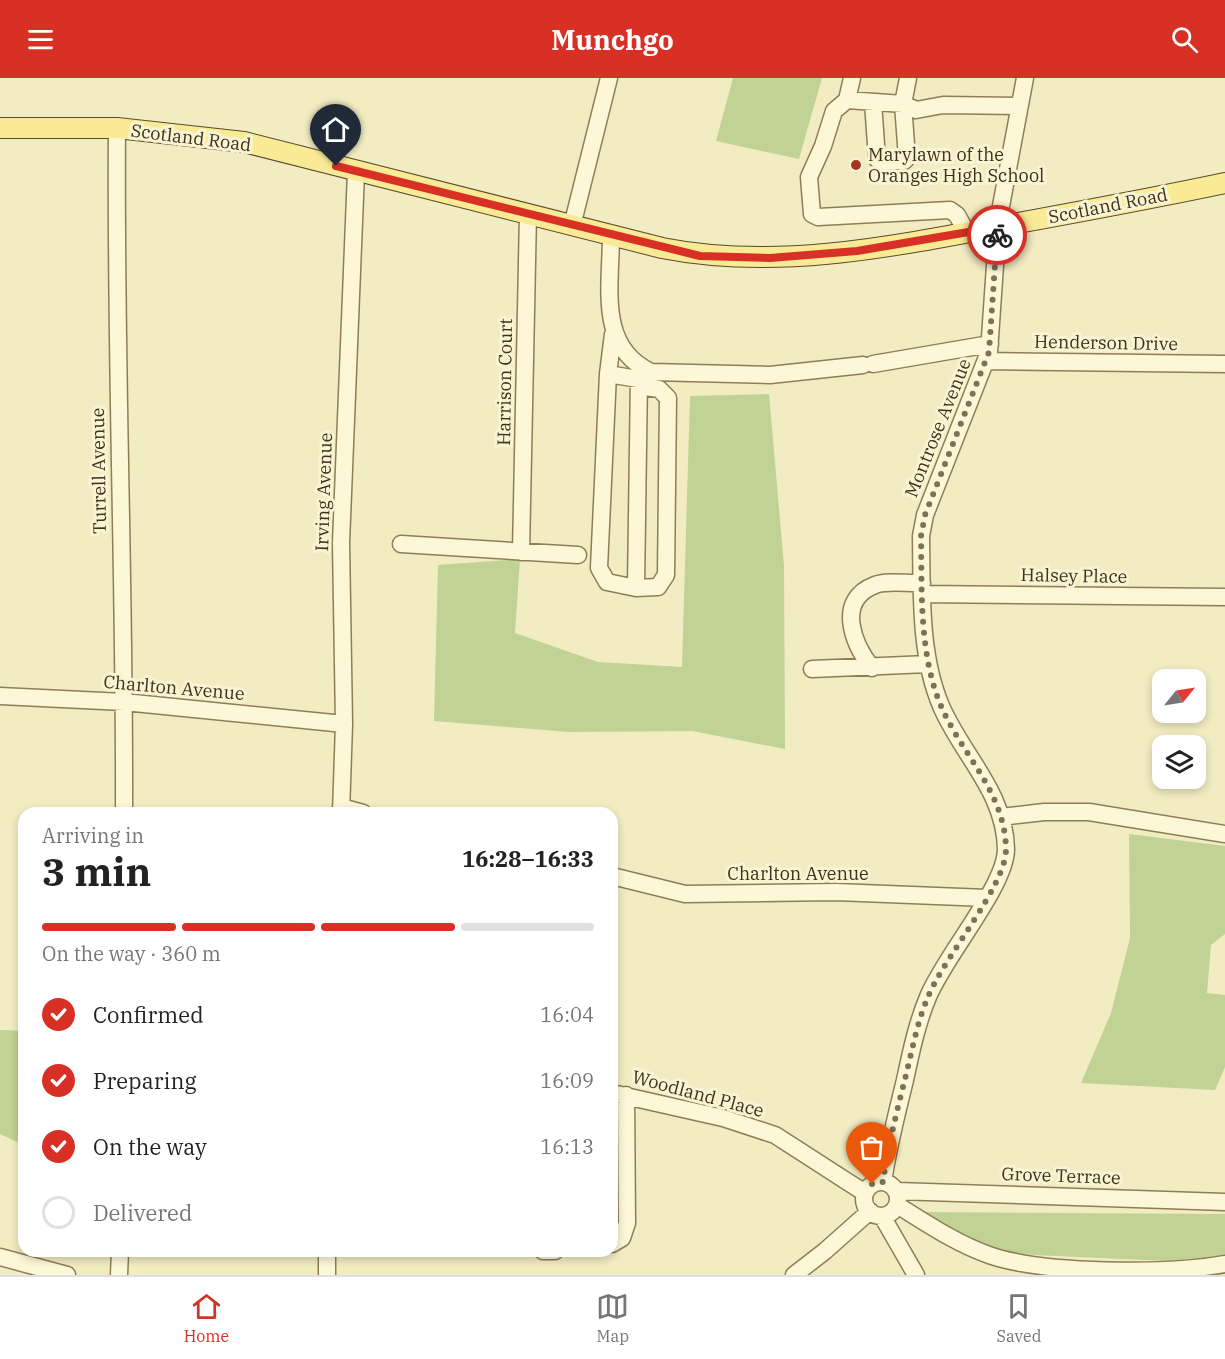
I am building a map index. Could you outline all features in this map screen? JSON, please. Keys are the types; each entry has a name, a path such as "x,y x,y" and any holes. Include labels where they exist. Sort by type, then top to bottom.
{"main road":[{"name":"Scotland Road","path":"0,128 117,128 244,142 572,226 700,256 737,259 857,251 998,227 1225,183"}],"street":[{"path":"572,226 609,78"},
{"path":"852,78 847,100 834,111 823,146 810,173 810,210 812,214 818,217 950,210 957,215 967,232"},
{"path":"873,102 877,159 881,162 904,161 907,158 903,104 908,78"},
{"name":"Montrose Avenue","path":"892,1193 905,1079 927,998 945,962 999,878 1006,850 1000,817 985,778 942,708 928,664 922,589 921,536 925,515 986,361 990,344 998,227 1025,78"},
{"path":"847,100 903,104 916,110 943,105 1020,106"},
{"name":"Turrell Avenue","path":"117,128 117,410 124,702 124,807"},
{"name":"Irving Avenue","path":"341,807 344,724 341,543 356,172"},
{"name":"Harrison Court","path":"521,552 528,214"},
{"path":"608,374 641,378 659,389 668,398 666,575 658,587 636,588 607,582 599,568 608,374 613,334 611,235"},
{"path":"613,334 641,378 636,588"},
{"path":"641,378 651,372 770,375 868,364 990,344"},
{"name":"Henderson Drive","path":"986,361 1225,364"},
{"path":"401,544 578,555"},
{"path":"872,668 853,636 853,611 860,595 878,584 922,589"},
{"name":"Halsey Place","path":"922,589 1225,597"},
{"path":"812,669 928,664"},
{"name":"Charlton Avenue","path":"0,696 124,702 344,724"},
{"path":"1000,817 1044,812 1089,812 1225,834"},
{"name":"Charlton Avenue","path":"618,877 685,894 836,892 987,897"},
{"path":"618,1240 627,1223 619,1094"},
{"name":"Woodland Place","path":"619,1094 723,1118 775,1135 865,1193"},
{"path":"915,1275 876,1214 865,1203 865,1193 872,1184 892,1193 928,1225 990,1255 1048,1267 1196,1269 1225,1264"},
{"path":"794,1275 876,1214 891,1213 892,1193"},
{"name":"Grove Terrace","path":"892,1193 1225,1202"},
{"path":"0,1257 67,1275"},
{"path":"119,1275 120,1257"},
{"path":"327,1257 327,1275"}],"green space":[{"path":"733,78 822,78 799,159 716,141"},
{"path":"769,394 784,566 785,749 692,731 569,732 434,721 438,565 520,559 515,633 598,662 682,667 690,396"},
{"path":"1129,834 1225,846 1225,934 1211,945 1207,993 1225,995 1225,1067 1215,1090 1081,1083 1111,1013 1130,938"},
{"path":"0,1030 18,1031 18,1142 0,1134"},
{"path":"919,1212 1225,1214 1225,1259 1191,1262 1011,1254 968,1238"}],"way so far":[{"path":"872,1184 883,1182 905,1079 927,998 945,962 999,878 1006,850 1000,817 985,778 942,708 934,687 928,664 922,594 921,536 925,515 989,352 997,235"}],"place":[{"name":"Marylawn of the Oranges High School","path":"856,165"}],"route":[{"path":"336,166 700,256 737,259 770,258 857,251 998,227 997,235"}]}
